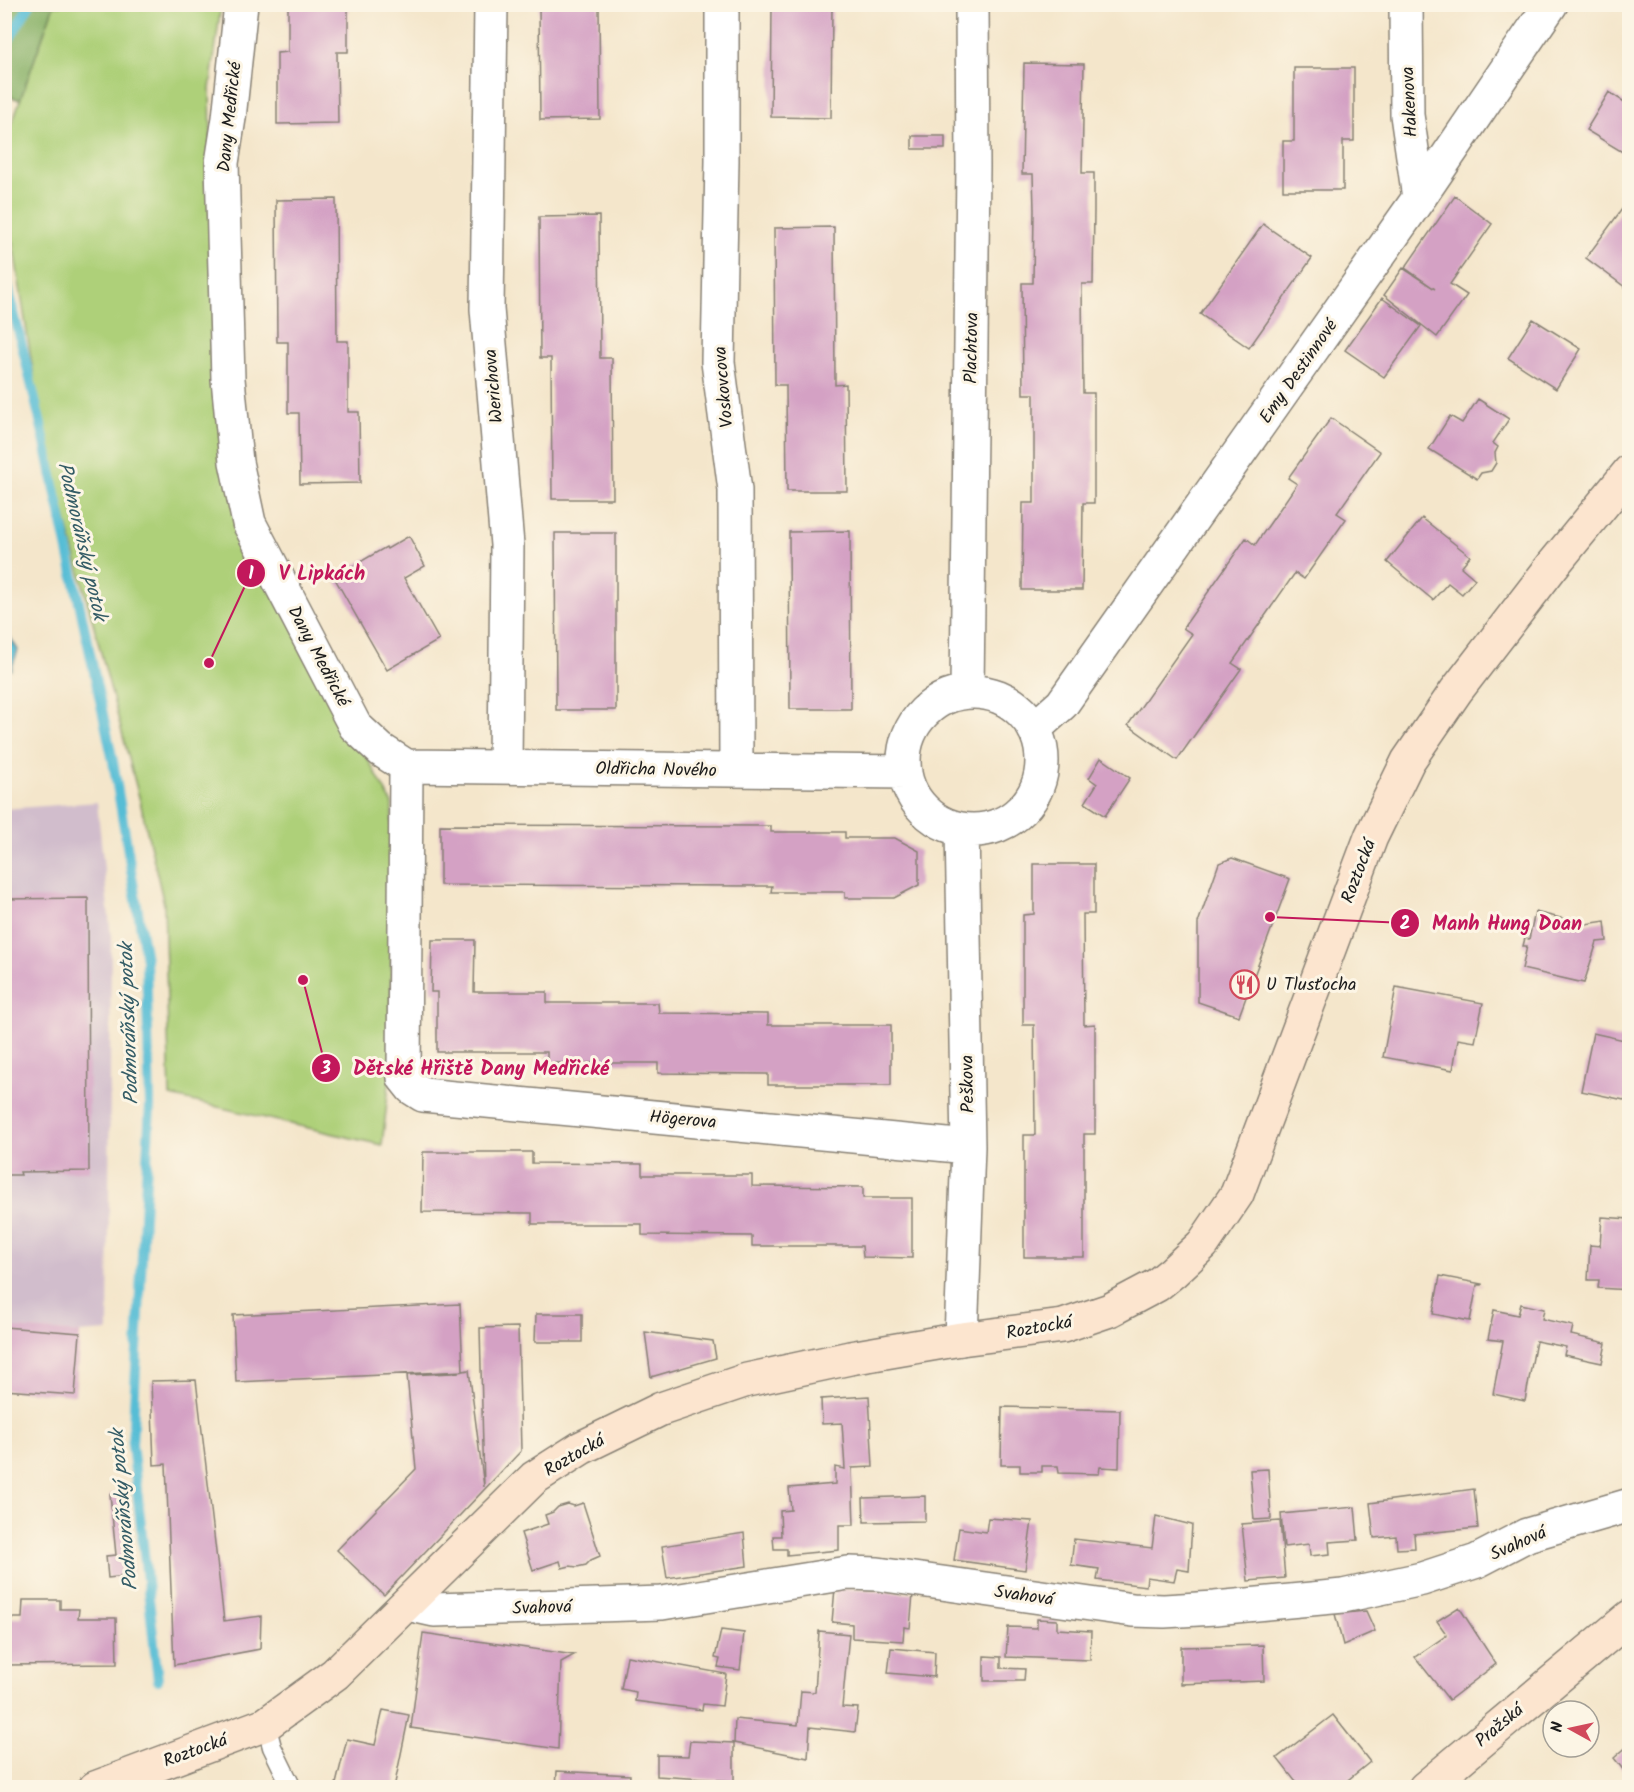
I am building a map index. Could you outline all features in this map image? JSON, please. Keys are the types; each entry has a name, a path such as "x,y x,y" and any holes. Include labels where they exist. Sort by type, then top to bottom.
{"street":[{"name":"Dany Medřické","path":"241,4 222,163 228,379 236,462 249,523 355,726 381,750 406,766"},
{"name":"Werichova","path":"491,4 486,309 507,545 505,767"},
{"name":"Voskovcova","path":"722,4 718,362 735,490 736,770"},
{"name":"Plachtova","path":"967,692 973,167 972,4"},
{"name":"Hakenova","path":"1406,4 1407,115 1419,198"},
{"name":"Emy Destinnové","path":"1034,729 1062,704 1419,198 1551,4"},
{"name":"Roztocká","path":"95,1788 266,1724 334,1674 534,1478 581,1448 651,1413 747,1380 850,1358 961,1339 1063,1326 1110,1310 1156,1285 1203,1244 1237,1194 1371,837 1408,761 1456,691 1629,471"},
{"path":"967,692 989,693 1010,702 1028,719 1034,729 1040,742 1042,768 1035,792 1019,812 998,825 974,830 950,826 929,814 913,795 905,772 905,748 913,726 927,709 946,697 967,692"},
{"name":"Oldřicha Nového","path":"406,766 905,772"},
{"name":"Högerova","path":"406,766 404,1078 412,1088 423,1095 968,1147"},
{"name":"Peškova","path":"961,1339 968,1147 962,829"},
{"name":"Svahová","path":"407,1604 434,1610 662,1603 848,1573 878,1574 1133,1610 1164,1611 1227,1607 1343,1596 1422,1579 1477,1561 1527,1535 1629,1505"},
{"name":"Pražská","path":"1425,1788 1629,1617"}],"lane":[{"path":"266,1724 272,1747 292,1788"}],"shaded area":[{"path":"97,802 111,937 108,1331 80,1333 5,1327 4,809"}],"green space":[{"path":"5,4 54,5 20,100 5,95"},
{"path":"54,5 221,5 210,89 216,402 241,529 392,803 391,1067 382,1145 170,1096 164,904 139,797 42,429 5,191 4,149"}],"water":[{"path":"4,627 18,650 11,670 5,670"}],"building":[{"path":"288,4 348,4 348,52 337,52 338,123 277,124 277,53 288,52"},
{"path":"539,4 599,4 600,119 540,120"},
{"path":"772,4 832,4 831,118 771,117"},
{"path":"1024,63 1084,64 1082,173 1094,173 1094,210 1093,284 1082,284 1083,393 1094,393 1094,503 1083,503 1082,590 1022,590 1023,503 1034,503 1034,394 1023,394 1022,283 1033,283 1034,210 1033,174 1022,174"},
{"path":"1294,68 1354,68 1354,141 1343,141 1343,190 1283,190 1283,141 1294,141"},
{"path":"1609,92 1629,105 1629,156 1586,130"},
{"path":"912,136 945,136 945,149 912,149"},
{"path":"1455,196 1492,224 1450,284 1467,295 1437,337 1384,295 1403,268 1435,289 1405,268"},
{"path":"336,199 337,341 348,341 348,412 359,412 360,483 300,484 299,413 288,413 288,342 277,342 276,200"},
{"path":"1622,209 1629,215 1629,290 1586,258"},
{"path":"599,216 600,358 612,358 613,499 552,499 551,358 540,358 539,217"},
{"path":"1263,224 1312,258 1249,348 1200,314"},
{"path":"834,227 835,385 846,384 847,491 787,491 786,385 775,385 774,228"},
{"path":"1382,298 1421,326 1384,377 1345,350"},
{"path":"1533,319 1581,349 1556,389 1508,358"},
{"path":"1478,399 1509,419 1493,443 1498,447 1495,453 1496,463 1491,471 1481,473 1477,479 1429,449 1450,416 1462,423"},
{"path":"1331,418 1380,452 1337,513 1346,519 1304,579 1295,573 1232,663 1241,669 1177,760 1128,725 1192,634 1183,628 1246,538 1255,545 1297,484 1288,478"},
{"path":"1422,518 1470,556 1461,567 1475,579 1462,594 1448,583 1433,600 1387,562"},
{"path":"850,531 851,709 790,709 789,532"},
{"path":"555,533 616,533 616,710 556,710"},
{"path":"409,536 425,566 404,578 439,640 387,670 334,577"},
{"path":"1101,758 1130,778 1105,816 1085,803 1097,784 1089,778"},
{"path":"440,825 771,826 771,832 845,832 845,838 895,838 919,851 919,885 894,898 845,898 845,892 771,892 772,886 440,885"},
{"path":"1232,858 1290,879 1239,1016 1198,1002 1198,923 1219,863"},
{"path":"1034,864 1094,864 1094,914 1083,914 1084,1025 1095,1024 1095,1134 1084,1134 1084,1257 1024,1257 1024,1135 1035,1135 1034,1025 1023,1025 1023,915 1034,914"},
{"path":"88,898 89,1171 20,1172 21,1175 4,1175 4,899"},
{"path":"1535,912 1586,924 1605,921 1607,941 1597,942 1584,983 1522,969 1527,946 1523,946 1525,938 1529,939"},
{"path":"432,940 475,940 474,992 547,992 547,1003 658,1003 659,1013 768,1014 768,1025 891,1025 891,1085 768,1085 768,1074 658,1073 658,1063 547,1063 547,1052 437,1052 437,992 431,992"},
{"path":"1396,987 1483,1003 1475,1042 1458,1039 1453,1070 1383,1057"},
{"path":"1593,1033 1629,1041 1629,1101 1581,1091"},
{"path":"423,1152 532,1152 532,1163 642,1164 642,1175 752,1175 752,1186 863,1187 863,1198 912,1198 912,1258 863,1257 862,1246 752,1246 752,1236 642,1235 642,1224 532,1224 532,1213 422,1212"},
{"path":"1602,1217 1629,1219 1629,1290 1598,1288 1599,1280 1588,1280 1590,1245 1600,1246"},
{"path":"1440,1276 1482,1284 1477,1285 1470,1321 1433,1314"},
{"path":"460,1304 463,1371 236,1382 233,1315"},
{"path":"1521,1304 1544,1309 1542,1319 1573,1326 1571,1335 1606,1343 1602,1363 1564,1355 1566,1347 1536,1341 1525,1401 1493,1394 1503,1341 1488,1339 1494,1310 1518,1315"},
{"path":"536,1314 582,1314 582,1342 535,1342"},
{"path":"4,1327 80,1333 75,1395 4,1390"},
{"path":"518,1327 521,1451 384,1595 337,1550 416,1469 407,1375 469,1370 484,1487 480,1328"},
{"path":"645,1332 713,1341 716,1358 651,1377"},
{"path":"196,1380 224,1621 261,1616 260,1649 174,1665 166,1464 154,1465 151,1381"},
{"path":"869,1396 873,1467 852,1468 854,1525 839,1525 839,1550 787,1555 787,1549 774,1549 773,1536 781,1536 780,1511 791,1510 789,1488 835,1484 835,1467 845,1469 842,1423 822,1424 821,1399"},
{"path":"1002,1407 1120,1410 1119,1468 1100,1467 1099,1474 1059,1473 1058,1466 1042,1466 1042,1472 1020,1472 1020,1465 1001,1465"},
{"path":"1268,1469 1271,1519 1254,1520 1250,1470"},
{"path":"1474,1489 1478,1528 1414,1534 1415,1548 1397,1549 1396,1536 1374,1538 1370,1503"},
{"path":"125,1493 133,1575 108,1578 106,1556 116,1555 110,1494"},
{"path":"925,1496 925,1521 864,1522 863,1498"},
{"path":"583,1503 600,1556 586,1565 577,1567 562,1568 560,1561 533,1570 521,1533 548,1524 545,1515 558,1507"},
{"path":"1355,1507 1358,1540 1329,1542 1330,1554 1310,1556 1309,1544 1284,1547 1281,1514"},
{"path":"1156,1516 1192,1525 1189,1571 1177,1569 1174,1581 1147,1577 1146,1586 1097,1580 1099,1569 1071,1565 1074,1539 1152,1548"},
{"path":"988,1518 1032,1521 1025,1570 954,1560 959,1528 986,1532"},
{"path":"1280,1521 1285,1578 1248,1581 1242,1524"},
{"path":"744,1533 747,1566 667,1578 662,1546"},
{"path":"835,1588 913,1594 910,1628 904,1627 903,1641 852,1638 852,1624 832,1622"},
{"path":"23,1600 60,1600 60,1609 79,1609 78,1618 116,1618 117,1664 4,1665 4,1618 22,1618"},
{"path":"1459,1607 1496,1664 1449,1700 1415,1657 1447,1635 1437,1621"},
{"path":"1366,1611 1375,1631 1343,1645 1335,1614"},
{"path":"1037,1619 1057,1620 1057,1629 1091,1631 1090,1660 1006,1657 1008,1627 1037,1628"},
{"path":"721,1630 744,1633 740,1670 718,1667 720,1659 715,1658"},
{"path":"819,1631 849,1634 842,1707 858,1708 855,1732 810,1727 808,1758 734,1743 735,1719 798,1725 801,1691 815,1692"},
{"path":"423,1633 574,1655 561,1662 558,1749 411,1728"},
{"path":"1263,1645 1264,1681 1181,1684 1181,1647"},
{"path":"891,1648 935,1652 934,1677 888,1673"},
{"path":"627,1656 726,1674 722,1706 703,1704 702,1710 635,1701 636,1692 621,1689"},
{"path":"984,1656 1001,1657 1001,1668 1025,1669 1024,1681 984,1681"},
{"path":"383,1710 409,1715 394,1788 335,1788 347,1739 375,1745"},
{"path":"1333,1715 1370,1762 1338,1788 1288,1788 1296,1782 1277,1758"},
{"path":"690,1741 734,1743 734,1781 657,1776 657,1755 688,1756"},
{"path":"1629,1745 1629,1777 1614,1758"},
{"path":"557,1771 630,1775 629,1788 556,1788"}],"waterway":[{"name":"Podmoráňský potok","path":"4,48 30,4"},
{"name":"Podmoráňský potok","path":"4,271 42,429 113,761 146,960 150,1105 132,1444 158,1680"}],"place":[{"name":"V Lipkách","path":"209,663"},
{"name":"Manh Hung Doan","path":"1270,917"},
{"name":"Dětské Hřiště Dany Medřické","path":"303,980"},
{"name":"U Tlusťocha","path":"1245,984"}]}
